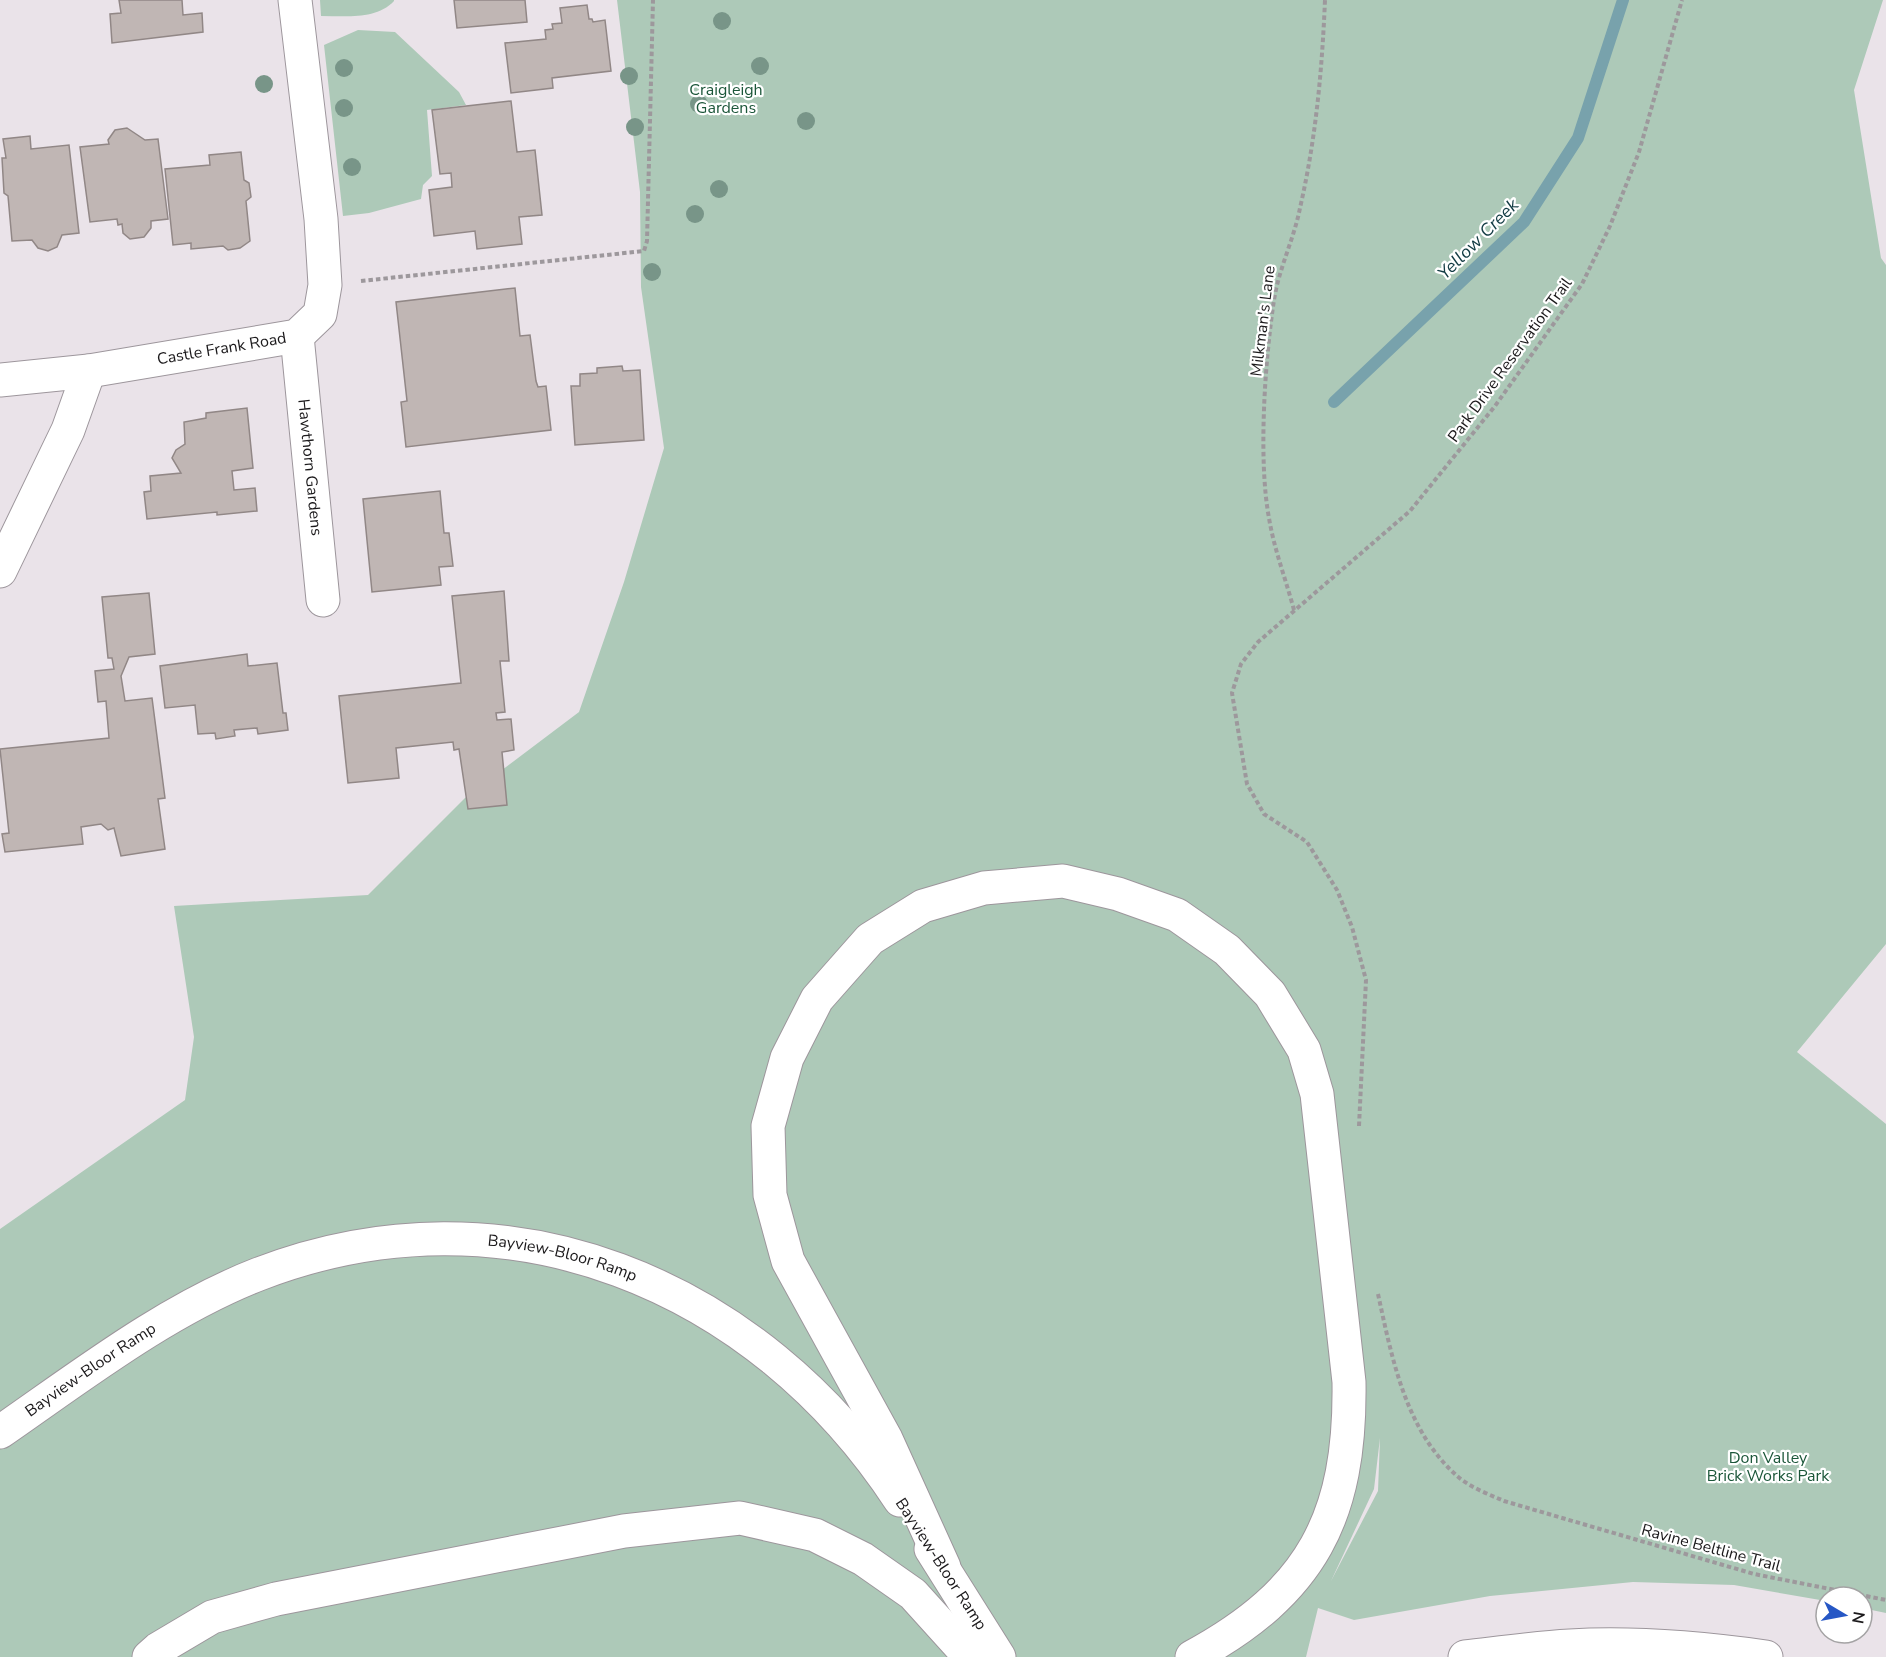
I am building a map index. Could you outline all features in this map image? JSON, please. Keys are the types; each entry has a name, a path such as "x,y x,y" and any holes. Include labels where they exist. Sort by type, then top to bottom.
{"main road":[{"name":"Castle Frank Road","path":"0,380 89,371 297,336 320,314 325,285 321,219 295,0"},
{"name":"Hawthorn Gardens","path":"297,336 323,600"},
{"path":"0,571 68,430 89,371"},
{"path":"944,1568 886,1439 788,1261 770,1195 768,1126 787,1058 817,999 870,939 923,906 984,888 1063,881 1118,894 1177,915 1227,950 1270,994 1304,1050 1317,1094 1349,1382 1350,1425 1337,1502 1316,1548 1281,1592 1255,1615 1192,1657"},
{"name":"Bayview-Bloor Ramp","path":"0,1432 173,1317 257,1275 331,1251 392,1241 459,1237 538,1247 609,1266 656,1284 703,1309 780,1363 840,1421 896,1494 944,1568 969,1641 999,1657"},
{"path":"149,1657 158,1648 212,1617 276,1599 624,1531 740,1518 815,1535 863,1559 913,1594 969,1641"},
{"path":"1466,1657 1570,1646 1641,1646 1718,1650 1766,1657"}],"path":[{"path":"325,285 644,251 647,241 653,0"},
{"name":"Milkman's Lane","path":"1294,610 1269,518 1264,451 1274,300 1283,258 1299,212 1314,144 1322,78 1325,0"},
{"name":"Park Drive Reservation Trail","path":"1294,610 1410,510 1495,406 1582,285 1610,226 1639,152 1682,0"},
{"name":"Ravine Beltline Trail","path":"1533,1509 1754,1574 1886,1599"}],"green space":[{"path":"320,0 394,1 387,7 370,14 321,16"},
{"path":"617,0 1883,0 1854,90 1881,258 1886,265 1886,944 1797,1052 1886,1124 1886,1613 1874,1610 1874,1585 1814,1585 1814,1599 1734,1585 1633,1582 1490,1596 1354,1620 1318,1608 1306,1657 0,1657 0,1229 185,1100 194,1037 174,906 368,895 465,798 579,712 624,582 664,448 641,287 640,192","holes":["1380,1438 1378,1491 1331,1581 1374,1489"]},
{"path":"358,30 395,32 459,92 466,105 427,110 432,176 423,185 421,199 369,213 343,216 324,45"}],"building":[{"path":"119,0 182,0 183,15 202,13 203,32 112,43 110,14 121,13"},
{"path":"454,0 525,0 527,22 457,28"},
{"path":"587,5 589,19 593,22 605,20 611,71 552,78 553,88 511,93 505,43 546,39 545,30 553,29 552,24 562,23 560,8"},
{"path":"511,101 517,152 535,150 542,215 519,217 522,244 477,249 475,231 434,236 429,190 452,187 451,173 440,174 432,110"},
{"path":"127,128 145,140 158,139 168,219 151,221 151,228 144,237 130,239 123,233 122,224 118,225 117,219 90,222 80,147 109,144 108,140 115,130"},
{"path":"30,136 31,149 69,145 79,233 62,235 57,247 48,251 38,248 32,240 12,241 8,196 4,193 2,158 6,158 3,139"},
{"path":"241,152 244,180 249,183 251,197 246,201 250,241 240,248 228,250 223,246 191,249 191,243 173,245 165,169 210,165 209,155"},
{"path":"515,288 520,336 530,335 536,381 538,387 546,386 551,430 406,447 401,402 407,401 396,302"},
{"path":"622,366 623,371 640,370 644,440 575,445 571,386 580,386 580,374 597,373 597,368"},
{"path":"247,408 253,468 232,471 234,490 255,488 257,511 217,515 217,512 147,519 144,492 151,491 150,476 181,473 172,458 176,450 185,444 184,422 206,418 206,413"},
{"path":"440,491 444,533 449,533 453,566 439,567 441,585 372,592 363,499"},
{"path":"504,591 509,661 500,661 505,712 496,713 497,720 511,719 514,750 502,752 507,805 468,809 459,749 454,750 453,742 396,748 399,778 348,783 339,696 461,683 452,596"},
{"path":"149,593 155,654 129,657 121,676 125,701 152,698 165,798 158,799 165,849 121,856 114,828 108,830 101,824 81,827 83,844 5,852 2,834 9,833 0,749 109,738 106,701 98,702 95,671 114,669 112,658 108,658 102,597"},
{"path":"247,654 248,666 277,663 283,713 286,713 288,730 258,734 257,728 234,730 235,736 216,739 215,733 198,734 195,705 165,708 160,666"}],"waterway":[{"name":"Yellow Creek","path":"1334,402 1524,222 1578,138 1623,0"}],"park label":[{"name":"Craigleigh Gardens","path":"726,99"},
{"name":"Don Valley Brick Works Park","path":"1768,1467"}]}
